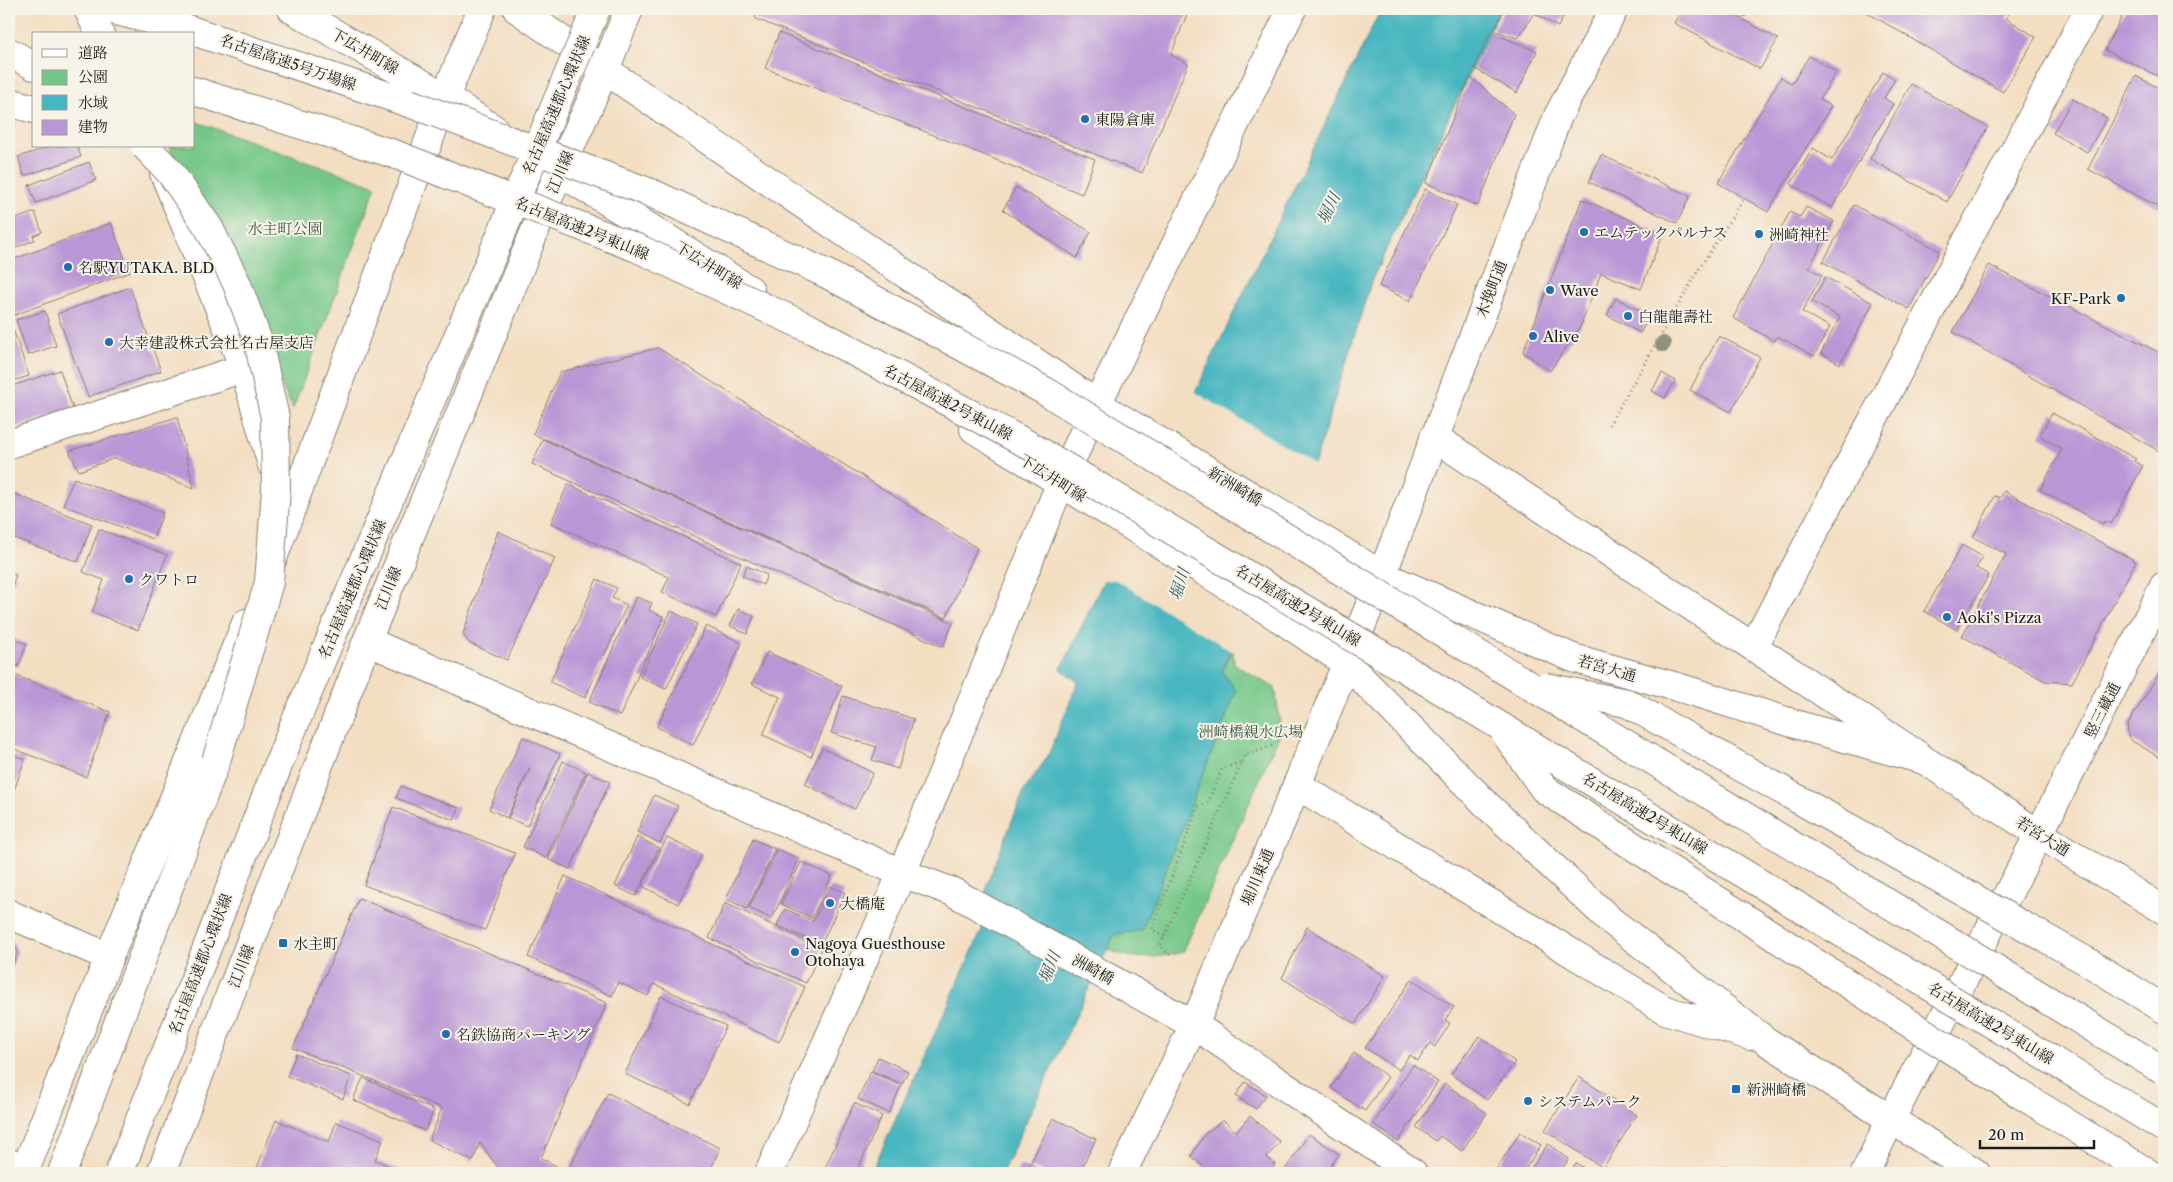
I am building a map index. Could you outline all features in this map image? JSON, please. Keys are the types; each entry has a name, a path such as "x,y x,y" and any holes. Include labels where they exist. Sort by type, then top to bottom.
{"main road":[{"path":"88,9 99,32"},
{"name":"名古屋高速5号万場線","path":"108,9 184,28 409,103 651,193 826,273 1045,391 1526,683"},
{"name":"下広井町線","path":"292,9 445,97 559,172 1270,612 1345,662"},
{"path":"19,1169 109,957 288,522 445,97 482,9"},
{"path":"517,9 1097,404"},
{"name":"名古屋高速都心環状線","path":"119,1173 290,735 596,9"},
{"name":"江川線","path":"161,1173 367,641 559,172 605,70 629,9"},
{"path":"769,1173 902,873 1061,482 1097,404 1292,9"},
{"name":"木挽町通","path":"1382,575 1558,116 1614,9"},
{"path":"1754,646 2089,9"},
{"path":"9,40 32,46"},
{"path":"9,52 32,65"},
{"name":"名古屋高速2号東山線","path":"195,91 394,154 637,248 813,330 1027,444 1500,725 2164,1128"},
{"path":"9,102 32,108"},
{"path":"62,1173 216,761 269,582 276,490 275,418 258,341 237,284 209,228 170,172 146,148"},
{"path":"154,148 244,368 288,522"},
{"path":"9,444 244,368"},
{"name":"新洲崎橋","path":"1097,404 1309,530"},
{"name":"若宮大通","path":"1434,437 1754,646 1924,760 2039,834 2164,910"},
{"name":"若宮大通","path":"1309,530 1382,575 1573,658 1805,727 1924,760"},
{"name":"堀川東通","path":"1122,1173 1194,1024 1297,785 1345,662 1382,575"},
{"name":"竪三蔵通","path":"1865,1173 2164,586"},
{"name":"洲崎橋","path":"367,641 902,873 953,892 1194,1024 1413,1173"},
{"path":"1345,662 1490,808 1610,920 1766,1042 1976,1173"},
{"path":"1526,683 1627,703 2088,962 2164,1009"},
{"path":"1526,683 2164,1070"},
{"path":"1500,725 1544,789 2003,1083 2148,1173"},
{"path":"1297,785 1665,1010 1766,1042"},
{"path":"9,914 109,957"}],"path":[{"path":"1609,425 1702,264 1743,200"},
{"path":"1170,955 1160,946 1245,755 1275,745"},
{"path":"1164,937 1152,929 1198,807 1208,802 1222,769 1243,762"}],"green space":[{"name":"水主町公園","path":"195,121 376,186 293,409 170,148 195,148"},
{"name":"洲崎橋親水広場","path":"1233,650 1234,664 1275,688 1281,731 1183,952 1144,957 1117,953 1108,949 1222,671"}],"water":[{"name":"堀川","path":"1381,9 1500,9 1371,282 1316,459 1222,671 1236,691 1142,930 1114,935 1002,1173 871,1173 982,930 987,884 1024,791 1048,756 1078,682 1061,669"}],"pier":[{"path":"1192,390 1316,465 1233,652 1116,580 1101,580"}],"building":[{"name":"東陽倉庫","path":"753,9 1189,9 1171,55 1188,64 1142,173 756,19"},
{"path":"1504,9 1567,9 1558,27 1534,13 1518,38 1494,31"},
{"path":"1682,9 1724,9 1778,39 1760,69 1674,23"},
{"path":"1730,9 1750,9 1745,17"},
{"path":"1861,9 2012,9 2006,18 2036,37 2003,92"},
{"path":"2126,9 2164,9 2164,79 2105,50"},
{"path":"1490,32 1537,51 1517,93 1474,68"},
{"path":"779,33 1095,159 1082,194 765,68"},
{"path":"1809,56 1836,72 1820,99 1831,106 1768,212 1718,183 1781,77 1792,84"},
{"path":"1883,72 1895,79 1884,98 1893,104 1832,208 1791,184 1813,148 1832,160"},
{"path":"2136,76 2164,91 2164,113 2160,122 2164,124 2164,210 2088,169"},
{"path":"1470,77 1514,114 1478,206 1426,183"},
{"path":"1911,84 1988,127 1947,202 1870,159"},
{"path":"2073,99 2107,118 2087,152 2053,133"},
{"path":"46,148 78,148 81,157 24,176 18,157"},
{"path":"1601,155 1690,196 1677,223 1589,182"},
{"path":"89,162 96,180 36,203 29,185"},
{"path":"1016,187 1091,232 1077,258 1003,210"},
{"path":"1425,189 1457,205 1410,301 1379,286"},
{"path":"1582,199 1663,234 1641,289 1601,273 1581,325 1550,371 1523,352"},
{"path":"1854,205 1940,251 1909,309 1823,262"},
{"path":"1806,207 1834,221 1809,268 1822,275 1802,312 1830,327 1814,356 1777,336 1775,341 1733,318 1790,212 1800,217"},
{"path":"35,212 42,232 33,236 35,240 9,250 9,221"},
{"name":"名駅YUTAKA. BLD","path":"111,223 130,272 9,317 9,261"},
{"path":"1989,265 2164,355 2164,454 1953,332"},
{"path":"1825,277 1873,303 1840,364 1821,353 1840,317 1812,302"},
{"name":"大幸建設株式会社名古屋支店","path":"130,287 161,371 88,397 57,314"},
{"name":"白龍龍壽社","path":"1616,298 1650,316 1640,333 1607,315"},
{"path":"45,311 56,346 28,355 16,320"},
{"path":"11,323 29,376 9,382 9,324"},
{"path":"1719,336 1760,357 1731,412 1690,390"},
{"path":"658,348 977,548 946,618 533,434 560,372"},
{"path":"60,370 73,409 9,429 9,416 13,415 9,403 9,387"},
{"path":"1662,373 1675,381 1665,398 1652,391"},
{"path":"2052,413 2136,459 2134,461 2143,466 2111,524 2104,521 2103,524 2040,490 2062,449 2040,436"},
{"path":"177,417 194,488 115,458 79,471 69,451"},
{"path":"543,439 953,623 943,647 532,464"},
{"path":"74,478 163,513 153,539 63,505"},
{"path":"568,484 741,563 716,617 662,592 669,577 551,523"},
{"path":"2004,491 2136,561 2072,683 2045,681 1962,636 2006,554 1973,537 1995,496 2000,498"},
{"path":"9,492 92,524 78,562 9,536"},
{"path":"99,529 167,555 138,630 92,612 104,580 83,572"},
{"path":"498,531 555,558 507,660 469,643 463,634"},
{"path":"1962,545 1983,557 1976,568 1989,575 1957,630 1924,611"},
{"path":"747,566 767,575 763,585 742,576"},
{"path":"9,572 16,575 9,594"},
{"path":"597,579 617,588 612,598 627,605 585,698 550,682"},
{"path":"636,597 652,603 649,610 664,617 620,716 589,702"},
{"path":"738,609 754,616 747,634 730,626"},
{"path":"671,611 697,624 666,689 640,677"},
{"path":"706,626 742,643 693,745 657,727"},
{"path":"9,637 27,644 18,667 9,663"},
{"path":"767,652 842,686 811,757 763,735 780,697 752,684"},
{"path":"2164,666 2164,760 2129,739 2127,725"},
{"path":"9,673 110,712 86,777 9,747"},
{"path":"843,696 914,719 898,769 872,760 877,747 831,733"},
{"path":"523,737 560,754 527,826 508,818 530,768 507,818 489,809"},
{"path":"822,748 873,773 855,809 805,784"},
{"path":"9,754 25,759 9,805"},
{"path":"563,761 586,772 546,858 523,847"},
{"path":"588,772 610,782 570,869 548,859"},
{"path":"401,786 459,808 454,820 396,798"},
{"path":"654,795 678,806 660,843 637,832"},
{"path":"393,807 515,853 485,930 364,885"},
{"path":"637,837 659,848 636,896 615,886"},
{"path":"667,838 702,855 678,904 642,886"},
{"path":"753,839 775,849 747,909 726,899"},
{"path":"777,849 799,859 772,919 749,908"},
{"path":"801,862 832,876 812,918 781,904"},
{"path":"565,876 805,987 779,1042 654,984 648,996 618,982 612,996 528,957"},
{"path":"830,886 845,893 821,945 777,925 785,909 813,921"},
{"name":"名鉄協商パーキング","path":"359,898 607,1003 541,1158 567,1172 608,1093 720,1148 709,1173 502,1173 480,1143 473,1161 429,1140 442,1108 293,1048"},
{"path":"725,903 822,948 806,983 709,938"},
{"path":"1307,927 1385,976 1355,1024 1282,978"},
{"path":"9,939 13,941 18,952 11,969 9,968"},
{"path":"1412,979 1454,1007 1445,1020 1450,1023 1435,1047 1430,1043 1418,1061 1410,1055 1399,1070 1365,1048"},
{"path":"661,996 726,1026 690,1104 625,1074"},
{"path":"1479,1036 1515,1062 1487,1100 1451,1074"},
{"path":"1354,1053 1388,1077 1365,1111 1331,1088"},
{"path":"296,1054 351,1076 343,1099 287,1076"},
{"path":"878,1057 908,1071 902,1084 872,1071"},
{"path":"1413,1065 1438,1082 1398,1142 1373,1124"},
{"path":"871,1071 901,1086 889,1113 858,1099"},
{"path":"1579,1077 1637,1115 1603,1168 1545,1130"},
{"path":"363,1078 434,1110 425,1131 353,1100"},
{"path":"1245,1082 1266,1095 1256,1109 1236,1096"},
{"path":"1445,1084 1487,1113 1462,1151 1440,1136 1436,1141 1416,1127"},
{"path":"854,1103 882,1116 856,1173 823,1173"},
{"path":"1250,1116 1280,1142 1267,1157 1275,1165 1268,1173 1211,1173 1191,1156 1205,1134 1223,1120 1236,1132"},
{"path":"1053,1118 1096,1139 1079,1173 1045,1173 1029,1166"},
{"path":"276,1120 329,1142 336,1122 383,1140 375,1160 403,1171 402,1173 255,1173"},
{"path":"1520,1132 1541,1145 1523,1173 1494,1173"},
{"path":"1309,1134 1339,1154 1326,1173 1283,1173"},
{"path":"1548,1144 1569,1159 1559,1173 1528,1173"},
{"path":"1576,1163 1592,1173 1569,1173"},
{"path":"1020,1165 1026,1167 1038,1173 1016,1173"},
{"path":"1725,1165 1738,1173 1720,1173"}],"place":[{"name":"東陽倉庫","path":"1085,119"},
{"name":"エムテックパルナス","path":"1584,232"},
{"name":"洲崎神社","path":"1759,234"},
{"name":"名駅YUTAKA. BLD","path":"68,267"},
{"name":"Wave","path":"1550,290"},
{"name":"KF-Park","path":"2121,298"},
{"name":"白龍龍壽社","path":"1628,316"},
{"name":"Alive","path":"1533,336"},
{"name":"大幸建設株式会社名古屋支店","path":"109,342"},
{"name":"クワトロ","path":"129,579"},
{"name":"Aoki's Pizza","path":"1947,617"},
{"name":"大橋庵","path":"830,903"},
{"name":"水主町","path":"283,943"},
{"name":"Nagoya Guesthouse Otohaya","path":"795,952"},
{"name":"名鉄協商パーキング","path":"446,1034"},
{"name":"新洲崎橋","path":"1736,1089"},
{"name":"システムパーク","path":"1528,1101"}]}
